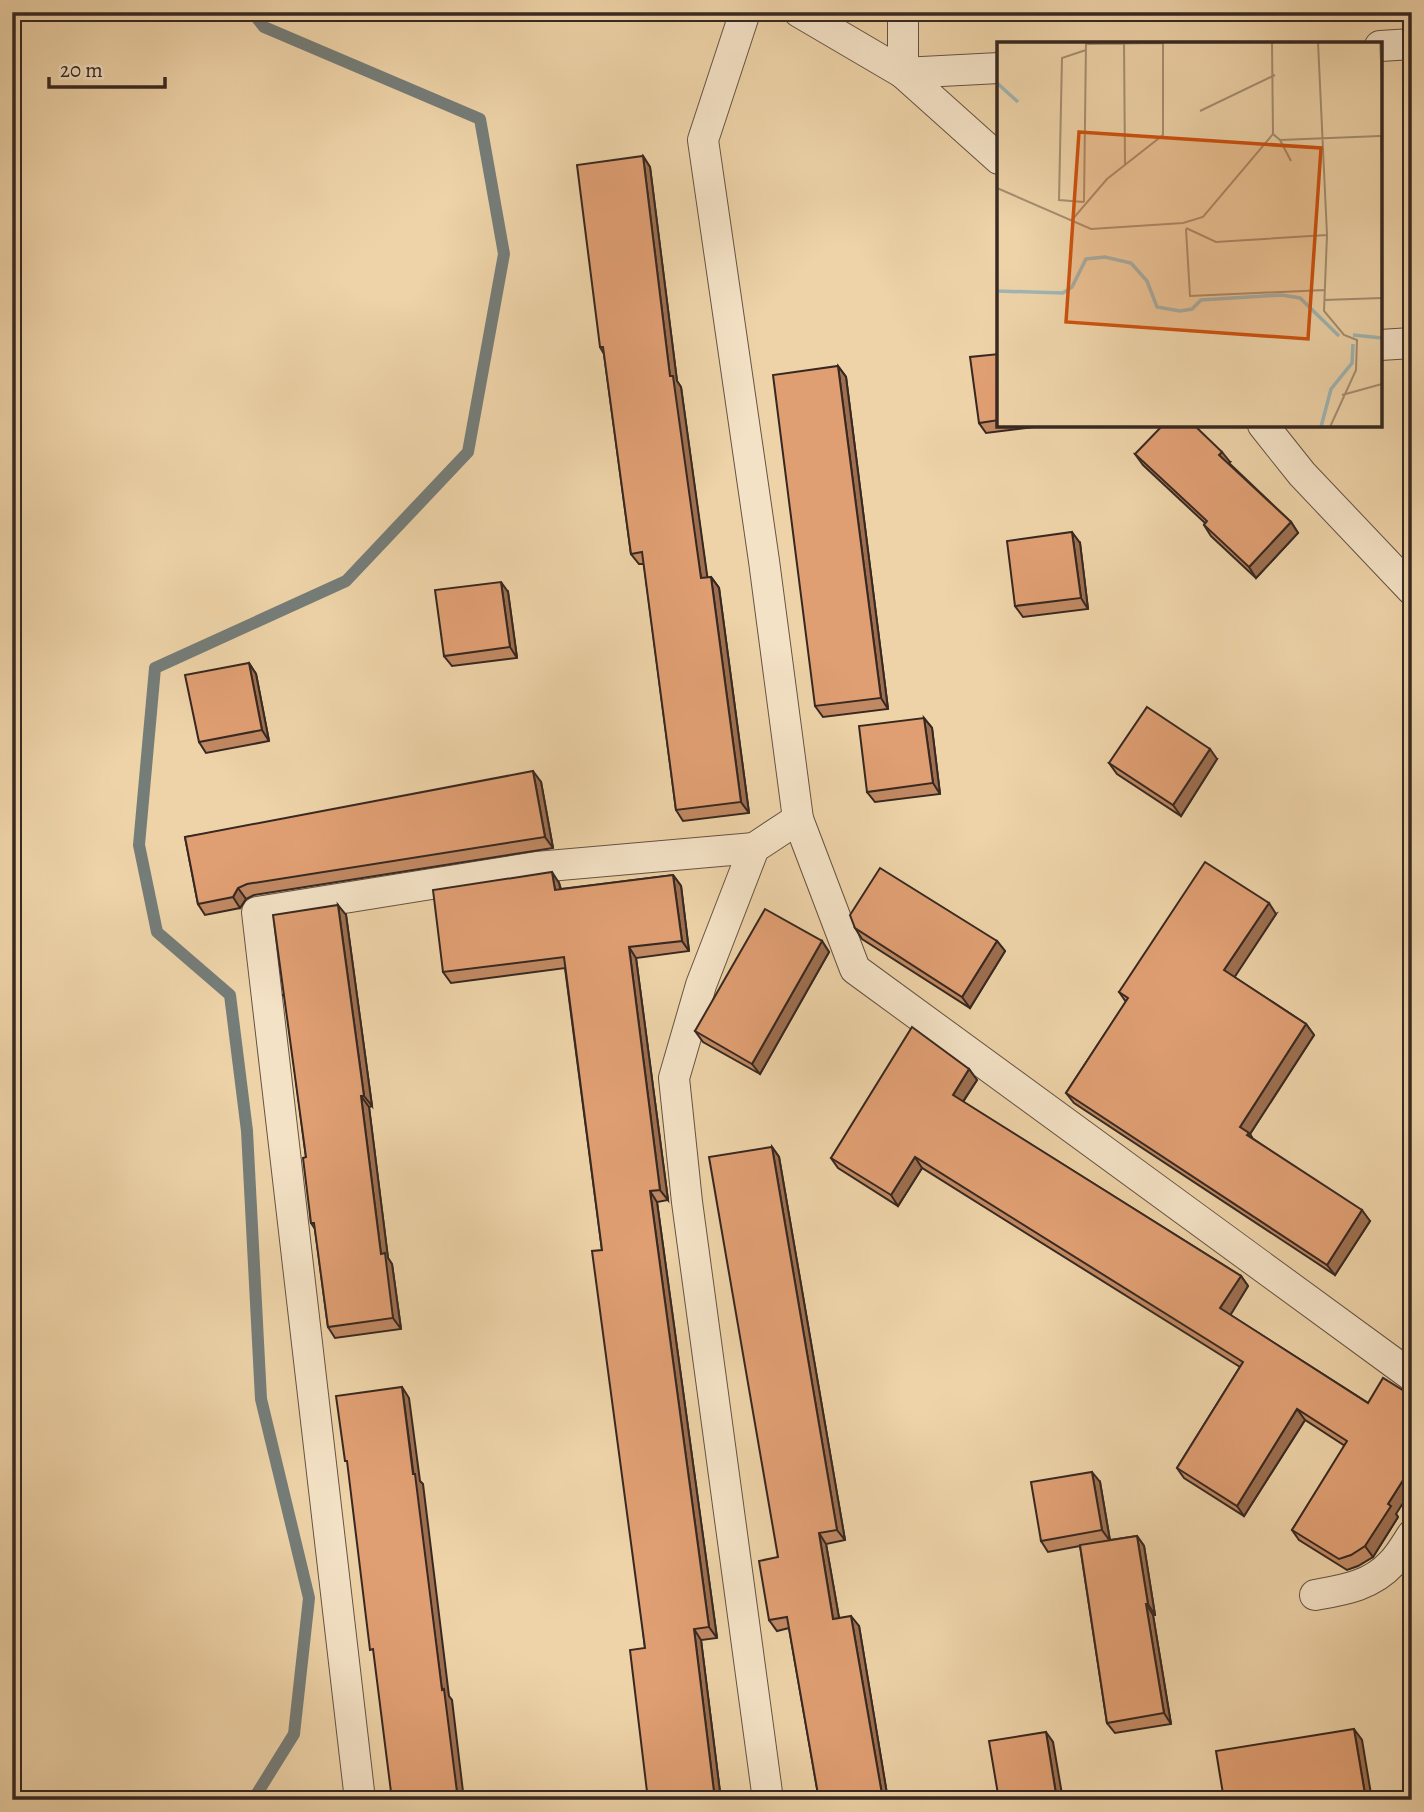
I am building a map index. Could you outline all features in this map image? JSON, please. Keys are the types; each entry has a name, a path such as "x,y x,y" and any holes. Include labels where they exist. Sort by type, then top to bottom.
{"street":[{"path":"745,12 704,140 798,819 855,969 1412,1376"},
{"path":"799,12 903,74 997,157"},
{"path":"903,12 903,74"},
{"path":"1382,46 1412,44"},
{"path":"903,74 997,68"},
{"path":"1382,345 1412,343"},
{"path":"1265,427 1302,474 1412,590"},
{"path":"360,1800 257,912 537,867 754,848 798,819"},
{"path":"754,848 701,985 674,1078 688,1216 768,1800"},
{"path":"1315,1595 1357,1587 1379,1575 1393,1563 1412,1535"}],"building":[{"path":"643,156 670,376 673,376 701,578 711,577 741,802 676,810 642,552 631,554 603,347 600,347 577,165"},
{"path":"997,354 997,420 979,423 970,357"},
{"path":"838,366 881,698 815,706 773,375"},
{"path":"1161,427 1196,427 1222,452 1219,455 1291,522 1249,567 1204,525 1207,521 1135,454"},
{"path":"1072,532 1081,598 1015,606 1007,541"},
{"path":"501,582 510,647 444,656 435,590"},
{"path":"249,663 262,730 199,742 185,675"},
{"path":"1147,707 1210,749 1173,805 1109,763"},
{"path":"924,718 933,783 867,792 859,726"},
{"path":"533,771 545,837 247,884 238,888 233,897 198,904 185,837"},
{"path":"1205,862 1269,903 1224,970 1306,1024 1240,1127 1249,1133 1247,1135 1362,1210 1327,1265 1066,1093 1128,998 1119,992"},
{"path":"880,868 997,941 962,997 855,928 850,915"},
{"path":"552,872 555,890 673,875 682,941 629,947 660,1190 650,1191 709,1627 694,1629 715,1800 648,1800 630,1650 645,1648 592,1251 602,1250 564,957 443,972 433,890"},
{"path":"338,905 364,1096 361,1096 381,1254 385,1253 393,1318 328,1327 314,1223 311,1223 303,1158 306,1157 273,915"},
{"path":"765,909 822,941 752,1064 695,1031"},
{"path":"912,1027 969,1069 953,1095 1241,1276 1220,1308 1368,1403 1383,1378 1409,1394 1412,1390 1412,1466 1388,1504 1391,1506 1365,1546 1339,1559 1292,1530 1347,1441 1297,1409 1237,1506 1177,1468 1243,1362 915,1157 891,1195 831,1158"},
{"path":"772,1147 837,1530 819,1533 833,1619 851,1616 883,1800 819,1800 787,1617 769,1620 759,1561 778,1557 709,1157"},
{"path":"402,1387 458,1800 392,1800 373,1649 370,1650 347,1461 336,1396"},
{"path":"1092,1472 1102,1530 1041,1541 1031,1482"},
{"path":"1137,1536 1164,1713 1107,1723 1080,1545"},
{"path":"1354,1729 1366,1800 1224,1800 1216,1751"},
{"path":"1046,1732 1057,1800 999,1800 989,1741"}],"waterway":[{"path":"252,12 264,27 480,119 504,254 468,452 346,581 155,668 139,845 157,932 230,995 247,1131 261,1399 309,1598 294,1734 253,1800"}]}
